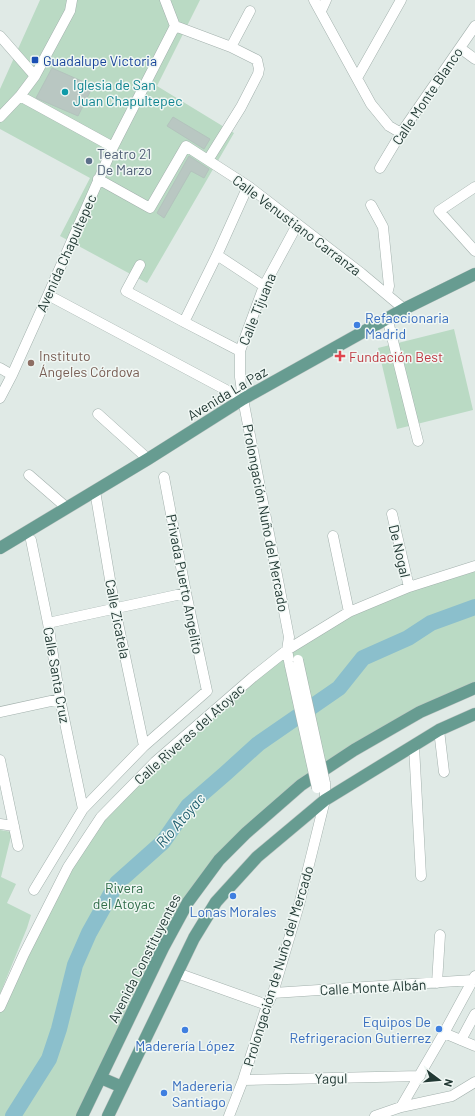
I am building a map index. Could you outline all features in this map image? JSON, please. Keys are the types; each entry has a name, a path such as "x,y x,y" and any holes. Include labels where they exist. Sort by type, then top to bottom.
{"main road":[{"name":"Avenida La Paz","path":"0,548 95,492 243,399 404,309 475,274"},
{"name":"Avenida Constituyentes","path":"82,1116 163,948 188,902 218,860 246,833 302,785 348,754 420,712 475,688"},
{"path":"108,1116 194,938 216,902 257,857 322,807 414,746 439,730 475,714"},
{"path":"101,1078 122,1087"}],"street":[{"path":"0,116 20,96 35,76 70,11 72,0"},
{"path":"165,0 175,26 231,47 257,60 259,69 258,74 208,160"},
{"path":"314,0 371,104 389,126 402,133"},
{"path":"321,11 326,0"},
{"path":"357,78 401,0"},
{"path":"231,47 250,11"},
{"name":"Avenida Chapultepec","path":"0,398 12,375 113,147 175,26"},
{"name":"Calle Monte Blanco","path":"380,168 475,26"},
{"path":"0,36 35,76"},
{"path":"460,48 475,59"},
{"path":"20,96 113,147"},
{"name":"Calle Venustiano Carranza","path":"98,179 150,208 186,146 248,186 387,294 404,309"},
{"path":"184,322 217,255 248,186"},
{"path":"475,187 439,211 475,251"},
{"path":"371,205 383,227 390,286 387,294"},
{"name":"Calle Tijuana","path":"243,399 240,377 240,351 264,286 297,224"},
{"path":"217,255 264,286"},
{"path":"140,265 126,291 240,351"},
{"path":"48,295 243,399"},
{"path":"386,319 389,325 418,442"},
{"path":"0,368 12,375"},
{"name":"Prolongación Nuño del Mercado","path":"243,399 288,637 321,785 322,807"},
{"path":"98,414 148,459"},
{"path":"29,475 67,508"},
{"name":"Privada Puerto Angelito","path":"144,746 207,691 186,593 164,477"},
{"name":"Calle Zicatela","path":"95,492 115,609 144,746"},
{"name":"De Nogal","path":"392,514 409,587"},
{"path":"333,536 349,612"},
{"name":"Calle Santa Cruz","path":"31,540 48,623 60,699 83,809"},
{"name":"Calle Riveras del Atoyac","path":"0,1007 24,954 68,867 101,817 154,762 253,677 291,647 349,612 409,587 475,566"},
{"path":"48,623 186,593"},
{"path":"0,712 60,699"},
{"path":"439,730 444,772"},
{"path":"34,890 83,809 144,746"},
{"path":"414,746 421,876"},
{"path":"0,760 18,846"},
{"name":"Prolongación de Nuño del Mercado","path":"229,1116 243,1080 272,993 299,906 322,807"},
{"path":"0,824 14,826"},
{"path":"437,983 440,935"},
{"path":"177,973 267,1005"},
{"path":"401,1107 420,1076 474,978"},
{"name":"Calle Monte Albán","path":"272,993 437,983 474,978"},
{"path":"461,1040 475,1014"},
{"path":"444,1033 475,1046"},
{"name":"Yagul","path":"243,1080 420,1076"},
{"path":"375,1116 401,1107 452,1096 475,1082"}],"green space":[{"path":"40,0 200,0 157,86 234,133 147,283 60,236 90,178 0,129 0,89"},
{"path":"454,329 473,410 397,429 378,348"},
{"name":"Rivera del Atoyac","path":"475,566 475,691 420,712 302,785 219,860 163,948 82,1116 0,1116 0,1003 68,867 101,817 287,650 349,612"},
{"path":"0,830 12,832 1,877 16,884 7,903 31,915 0,994"}],"building":[{"name":"Iglesia de San Juan Chapultepec","path":"52,68 93,86 78,116 36,98"},
{"path":"173,117 210,139 204,149 167,126"},
{"path":"189,156 209,169 204,178 191,171 164,218 157,213"}],"waterway":[{"name":"Río Atoyac","path":"13,1116 49,1059 59,1029 75,965 89,933 117,883 163,842 188,806 258,744 339,688 363,658 408,638 431,623 475,607"}],"place":[{"name":"Guadalupe Victoria","path":"35,60"},
{"name":"Iglesia de San Juan Chapultepec","path":"65,92"},
{"name":"Teatro 21 De Marzo","path":"89,161"},
{"name":"Refaccionaria Madrid","path":"357,325"},
{"name":"Fundación Best","path":"340,356"},
{"name":"Instituto Ángeles Córdova","path":"31,363"},
{"name":"Lonas Morales","path":"233,896"},
{"name":"Equipos De Refrigeracion Gutierrez","path":"439,1029"},
{"name":"Maderería López","path":"185,1030"},
{"name":"Madereria Santiago","path":"164,1093"}]}
